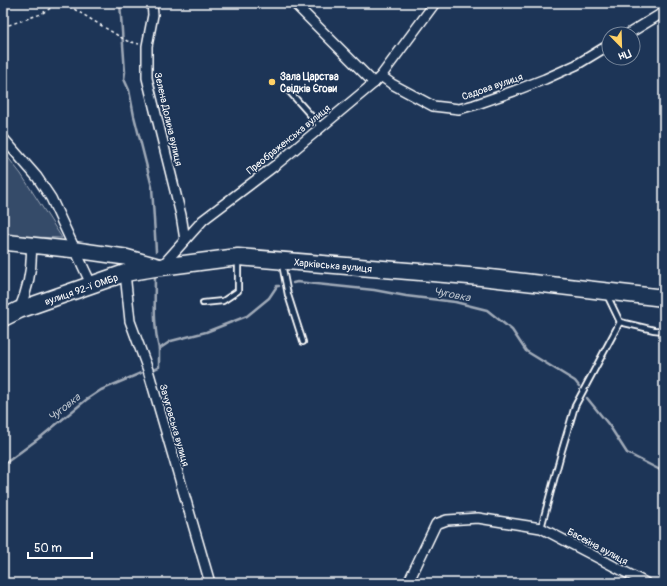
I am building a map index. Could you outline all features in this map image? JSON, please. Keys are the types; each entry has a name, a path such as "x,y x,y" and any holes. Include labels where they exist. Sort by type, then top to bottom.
{"highway":[{"name":"Харківська вулиця","path":"161,267 238,257 481,277 664,298"},
{"name":"вулиця 92-ї ОМБр","path":"3,318 19,310 92,286 125,273 161,267"}],"main road":[{"name":"Харківська вулиця","path":"3,242 125,257 161,267"}],"street":[{"name":"Зелена Долина вулиця","path":"152,3 153,15 147,46 147,78 181,215 185,240"},
{"path":"294,3 374,83"},
{"name":"Преображенська вулиця","path":"161,267 203,220 277,164 374,83 381,76 435,3"},
{"path":"641,26 664,12"},
{"name":"Садова вулиця","path":"381,76 392,84 433,106 459,109 501,96 546,79 576,65 601,50"},
{"path":"3,138 37,177 51,198 92,286"},
{"path":"19,310 26,292 32,260 31,245"},
{"name":"Зачуговська вулиця","path":"125,273 130,321 148,370 210,583"},
{"name":"Басейна вулиця","path":"408,583 436,524 447,520 478,518 541,528 646,583"}],"lane":[{"path":"288,90 321,127"},
{"path":"202,303 223,301 238,291 238,257"},
{"path":"282,261 288,295 303,342"},
{"path":"606,291 620,322"},
{"path":"620,322 664,331"},
{"path":"541,528 575,406 620,322"}],"path":[{"path":"3,27 41,14 59,3"},
{"path":"64,3 127,41 147,46"}],"shaded area":[{"path":"3,151 21,174 62,238 3,236"}],"waterway":[{"path":"120,3 125,72 124,79 129,90 152,187 156,251"},
{"path":"155,273 155,321 159,349"},
{"name":"Чуговка","path":"293,283 297,282 374,290 406,296 455,302 487,310 512,330 526,351 575,381 579,386"},
{"name":"Чуговка","path":"155,369 159,367 159,349 171,341 206,332 247,316 269,298 277,286 279,286"},
{"name":"Чуговка","path":"3,465 42,436 86,400 101,390 141,373"},
{"name":"Чуговка","path":"587,398 609,425 627,453 664,472"}],"place":[{"name":"Зала Царства Свідків Єгови","path":"272,82"}]}
